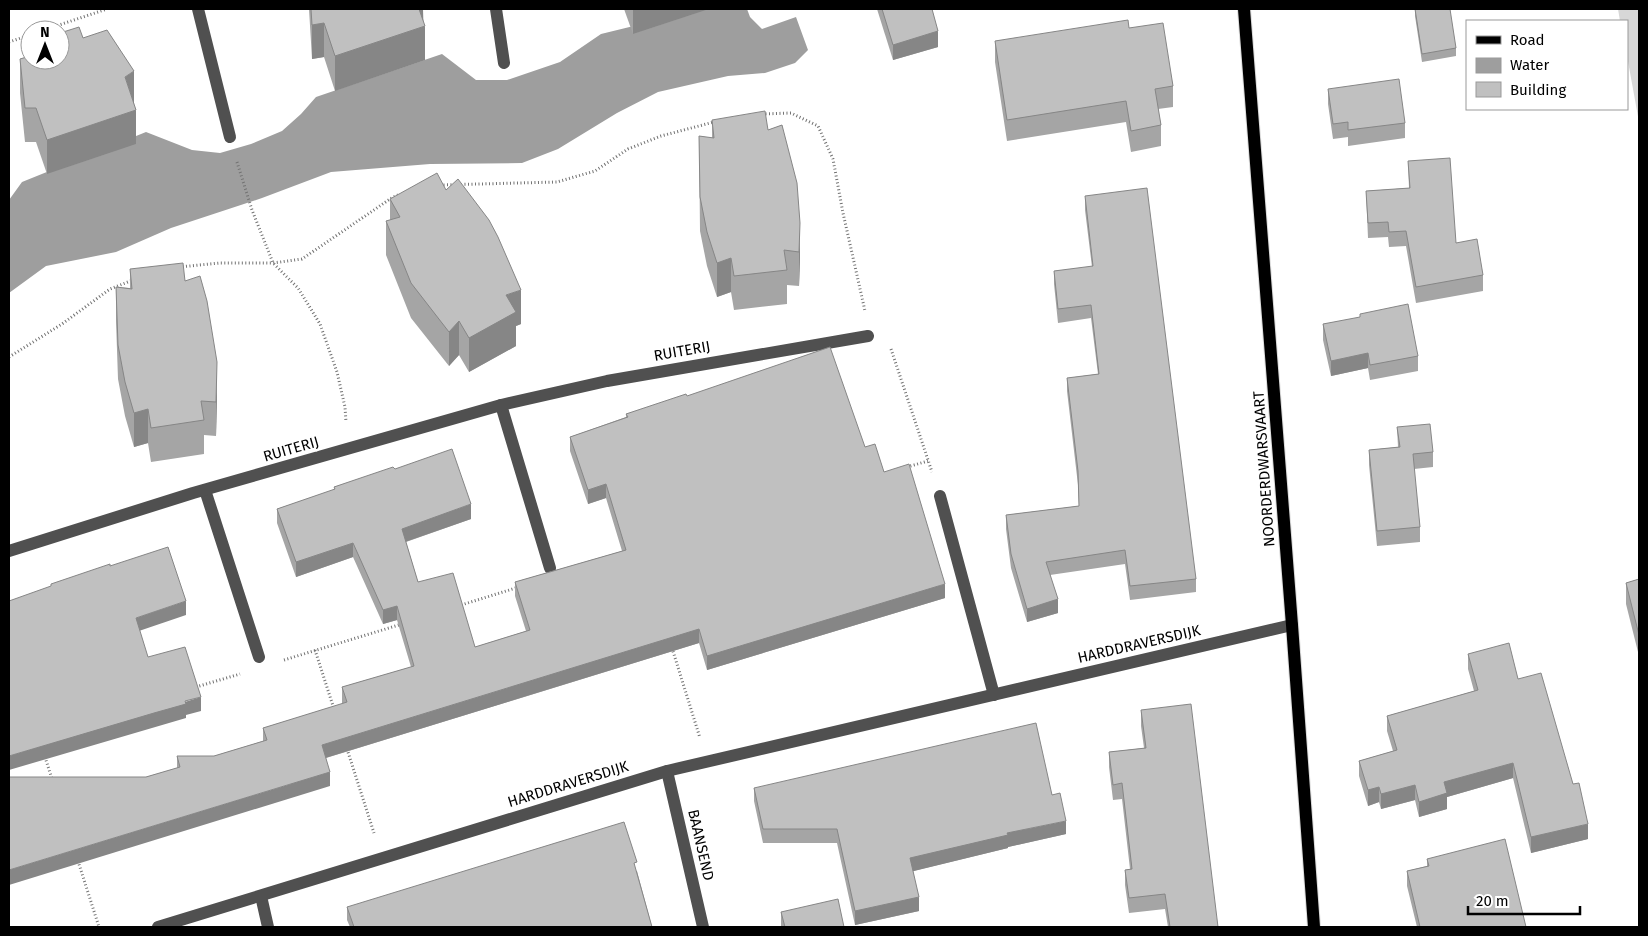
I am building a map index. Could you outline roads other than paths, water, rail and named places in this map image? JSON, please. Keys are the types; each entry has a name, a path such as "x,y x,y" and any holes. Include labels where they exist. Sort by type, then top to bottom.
{"main road":[{"name":"NOORDERDWARSVAART","path":"1244,9 1314,927"}],"street":[{"path":"198,9 230,137"},
{"path":"496,9 504,63"},
{"name":"RUITERIJ","path":"9,551 205,490 501,405 607,381 868,336"},
{"path":"501,405 550,568"},
{"path":"205,490 259,657"},
{"path":"940,496 994,695"},
{"name":"HARDDRAVERSDIJK","path":"158,927 667,771 1292,625"},
{"name":"BAANSEND","path":"667,771 703,927"},
{"path":"260,896 268,927"}],"water":[{"path":"703,9 747,9 750,17 762,29 796,17 808,50 795,63 765,73 728,76 658,92 617,113 558,149 522,163 430,164 331,172 262,198 171,228 116,252 46,266 9,293 9,200 22,182 146,132 192,150 220,153 251,144 282,131 316,97 442,54 476,80 507,80 560,62 601,34"}]}
